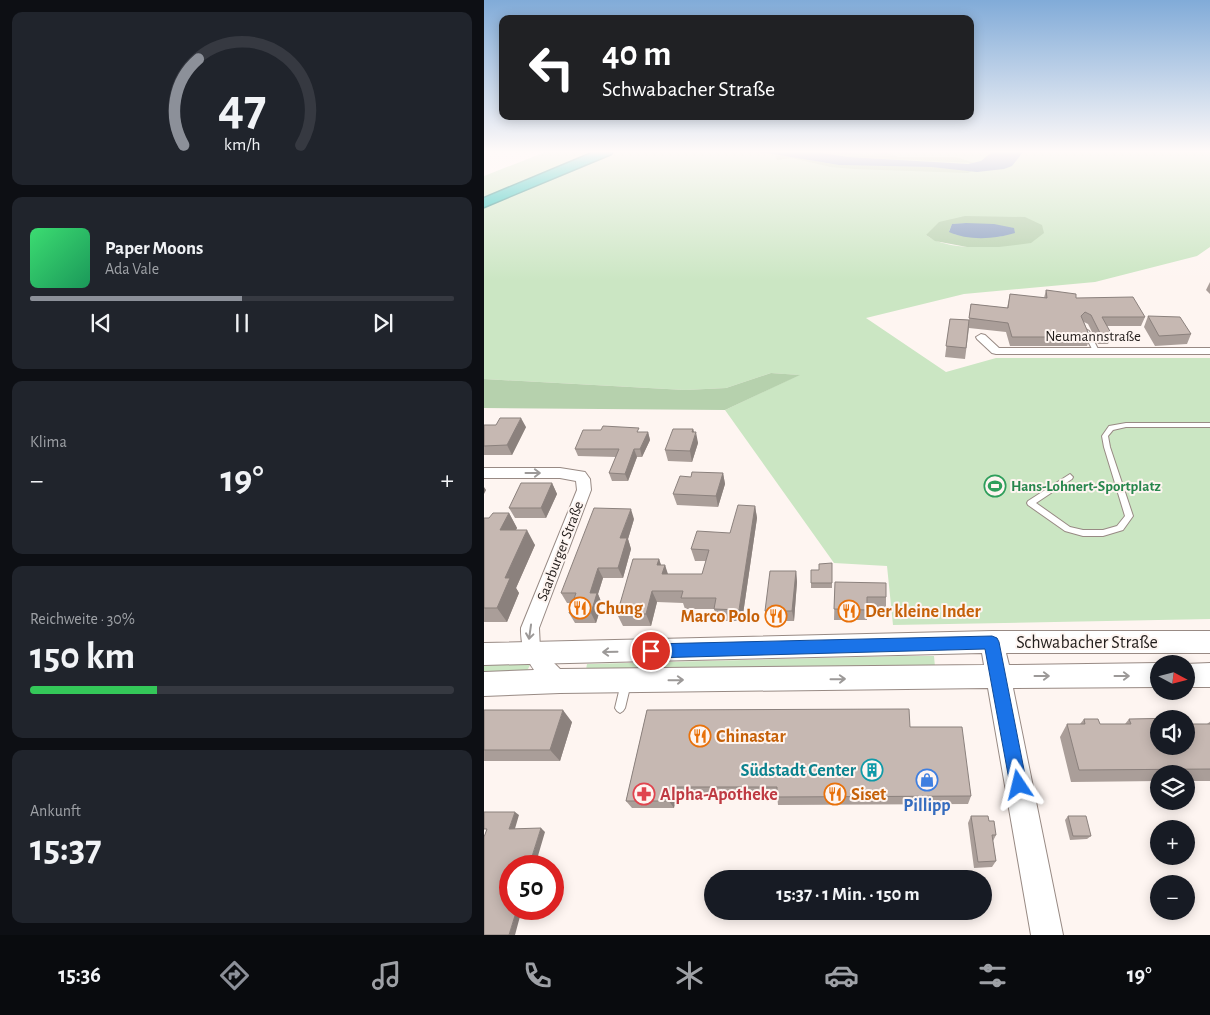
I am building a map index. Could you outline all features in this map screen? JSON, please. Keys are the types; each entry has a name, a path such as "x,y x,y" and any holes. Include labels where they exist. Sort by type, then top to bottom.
{"highway":[{"path":"484,203 503,195"}],"main road":[{"name":"Schwabacher Straße","path":"484,654 992,642 1210,642"},
{"path":"992,642 1046,935"},
{"path":"1195,675 1210,675"},
{"path":"484,684 560,680 1150,676"}],"street":[{"name":"Neumannstraße","path":"981,337 996,351 1210,351"},
{"name":"Saarburger Straße","path":"484,473 560,473 580,476 583,479 584,490 530,628 531,654"},
{"path":"531,654 560,680"}],"lane":[{"path":"1083,324 1096,351"},
{"path":"1070,477 1031,503 1068,529 1104,533 1120,528 1129,516 1107,447 1105,436 1111,428 1126,425 1210,424"},
{"path":"620,708 627,680"}],"green space":[{"path":"484,195 1210,195 1210,247 1197,256 1095,282 964,294 866,318 946,372 996,358 1210,358 1210,619 893,625 887,566 834,563 725,410 799,375 771,373 726,388 685,390 484,379","holes":["926,235 1000,247 971,247 942,243"]},
{"path":"965,216 1025,217 1042,225 1044,233 1031,243 999,247 967,247 935,241 926,235 939,222","holes":["966,223 1002,237 956,235 949,231 952,224"]},
{"path":"771,373 800,375 725,410 484,408 484,379 685,390 726,388"},
{"path":"934,656 935,667 586,670 587,664"},
{"path":"484,665 530,665 527,671 484,673"}],"water":[{"path":"952,224 994,224 1014,228 1015,233 999,237 973,238 949,232"}],"building":[{"path":"1046,290 1076,294 1076,298 1133,297 1145,317 1102,317 1112,335 1101,335 1091,315 1085,312 1081,316 1090,337 1012,337 1008,323 969,318 971,304 1008,308 1010,294 1047,298"},
{"path":"1148,316 1180,317 1191,334 1159,336"},
{"path":"950,319 969,320 966,348 946,346"},
{"path":"500,418 521,418 507,445 484,446 484,425 496,425"},
{"path":"603,426 639,428 637,432 648,432 640,449 634,449 625,474 609,473 619,449 575,449 583,430 601,430"},
{"path":"673,429 693,429 692,432 696,432 690,451 665,450"},
{"path":"692,472 723,473 716,496 673,494 680,476 691,477"},
{"path":"521,483 552,483 541,508 509,508"},
{"path":"738,505 755,506 739,610 714,609 716,598 681,598 683,591 652,591 646,614 617,614 633,559 659,559 657,565 665,565 662,574 702,574 709,550 691,549 697,531 730,533"},
{"path":"594,508 631,509 620,538 627,538 618,568 598,568 590,593 597,593 591,613 569,613 576,593 561,593"},
{"path":"493,513 509,513 500,530 527,530 505,578 510,578 497,608 484,608 484,518 489,518"},
{"path":"832,563 832,583 811,583 811,570 819,570 819,564"},
{"path":"770,571 796,571 792,611 765,611"},
{"path":"835,582 886,583 886,597 867,597 867,610 834,609"},
{"path":"909,709 910,727 962,727 971,796 777,797 777,787 672,787 669,801 626,801 647,710"},
{"path":"484,710 563,710 550,750 484,750"},
{"path":"1084,719 1098,719 1100,724 1131,724 1129,719 1150,719 1150,755 1195,755 1195,724 1211,724 1211,769 1195,769 1195,765 1150,765 1150,769 1079,770 1067,724 1085,724"},
{"path":"484,812 515,812 509,829 541,828 532,855 499,855 499,920 514,920 509,935 484,935 484,837 487,829 484,829"},
{"path":"971,816 988,816 989,821 994,821 996,835 992,835 996,861 978,862"},
{"path":"1068,816 1086,816 1091,836 1073,836"}],"place":[{"name":"Hans-Lohnert-Sportplatz","path":"995,486"},
{"name":"Chung","path":"580,608"},
{"name":"Der kleine Inder","path":"849,611"},
{"name":"Marco Polo","path":"776,616"},
{"name":"Chinastar","path":"700,736"},
{"name":"Südstadt Center","path":"872,770"},
{"name":"Pillipp","path":"927,780"},
{"name":"Alpha-Apotheke","path":"644,794"},
{"name":"Siset","path":"835,794"}],"route":[{"path":"651,651 992,642 1019,785"}]}
